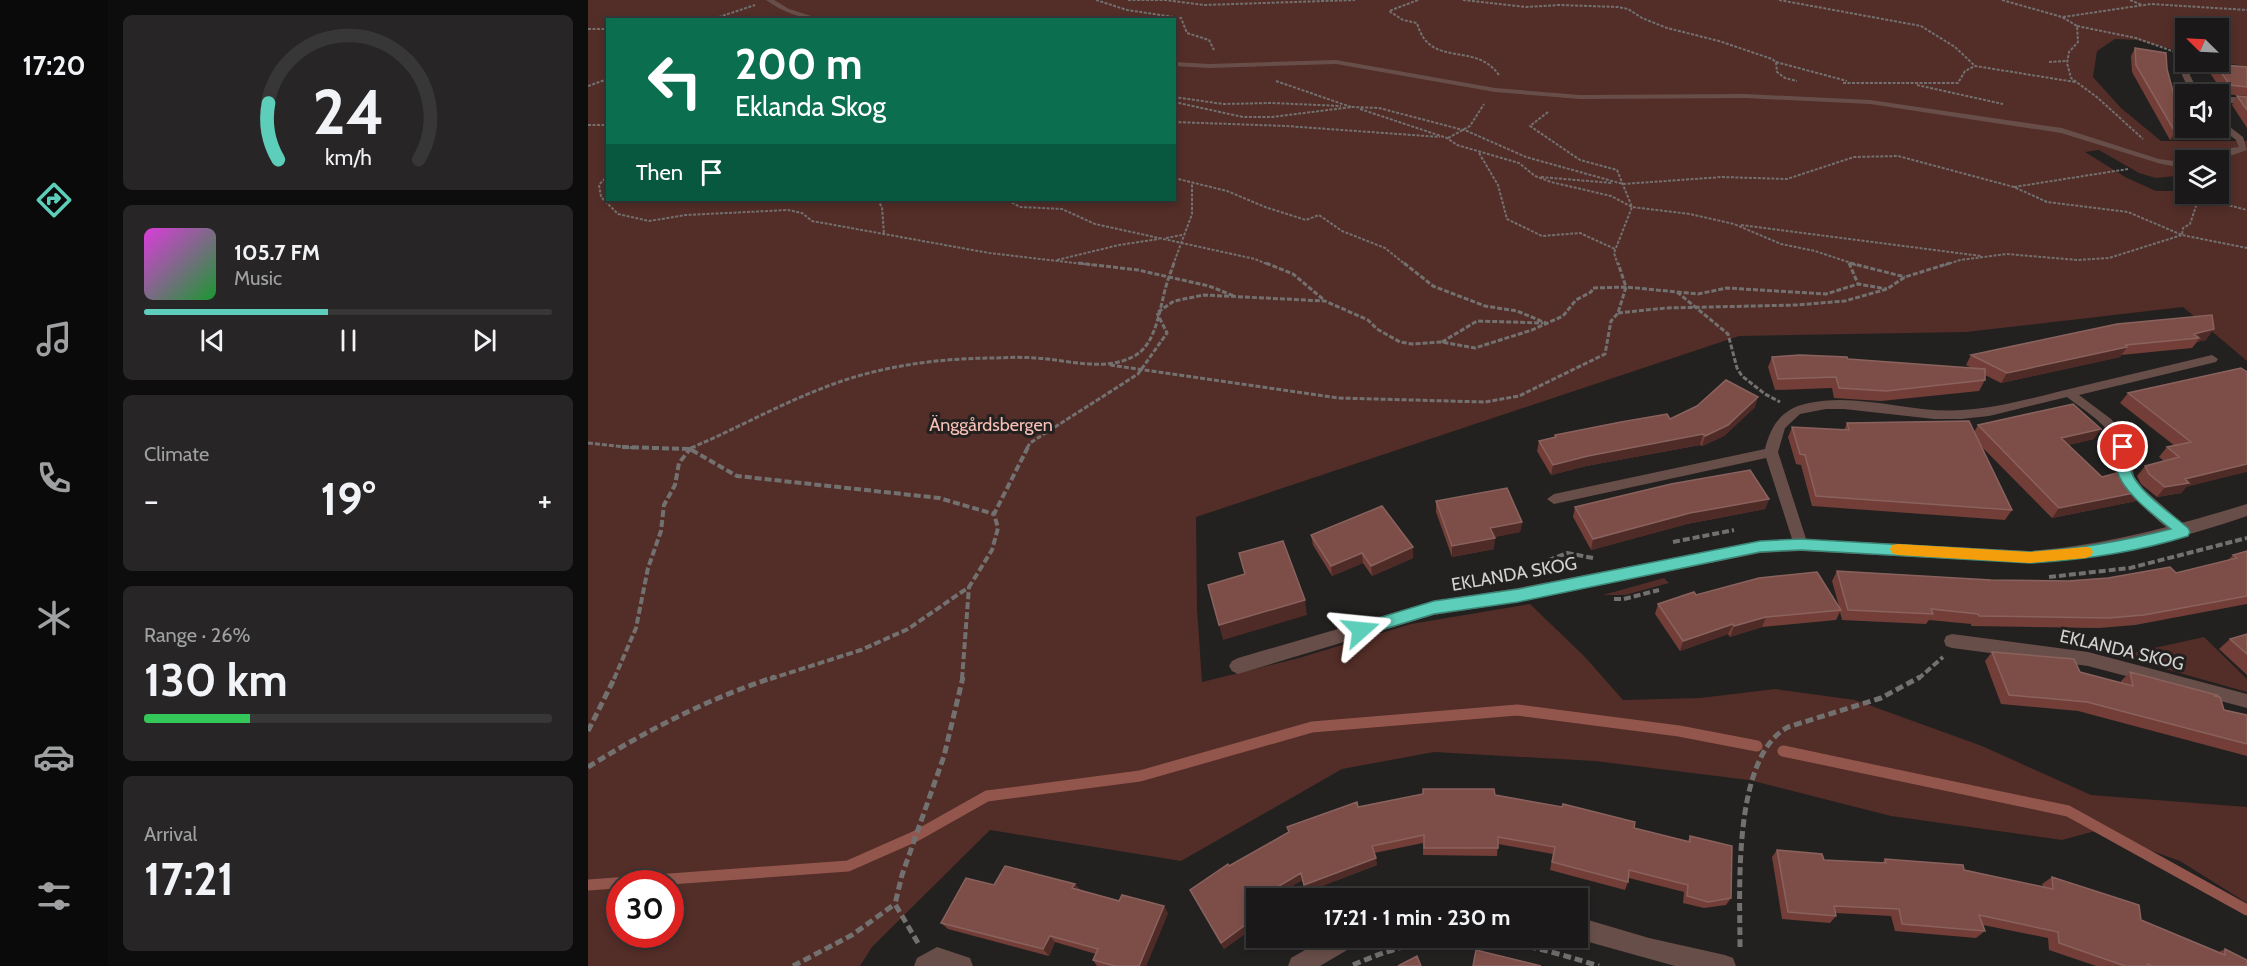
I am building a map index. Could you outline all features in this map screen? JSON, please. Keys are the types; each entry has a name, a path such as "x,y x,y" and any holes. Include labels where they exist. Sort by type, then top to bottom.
{"street":[{"path":"2229,100 2247,101"},
{"path":"2161,161 2177,164 2190,156 2233,152 2244,148 2240,139 2229,130"},
{"name":"EKLANDA SKOG","path":"1238,666 1434,608 1547,590 1760,547 1801,544 2030,557 2068,555 2127,546 2183,532 2247,510"},
{"path":"1588,932 1661,959 1733,960"},
{"path":"1299,966 1329,948"},
{"path":"927,964 937,958 962,966"}],"lane":[{"path":"768,1 815,18"},
{"path":"1176,64 1209,66 1336,62 1495,90 1580,98 1745,96 1870,102 2062,131 2161,161"},
{"path":"1801,544 1770,452 1779,424 1797,411 1839,405 1936,415 1963,415 2212,359"},
{"path":"2069,393 2117,435 2123,447 2124,471 2129,480 2142,497 2183,532"},
{"path":"1554,500 1770,452"},
{"name":"EKLANDA SKOG","path":"1952,641 2088,659 2247,700"}],"path":[{"path":"1128,0 1165,0 1204,5 1355,0"},
{"path":"1176,122 1286,126 1447,138 1467,131 1501,80 1497,69 1482,60 1433,48 1422,40 1417,31 1417,23 1402,20 1389,11 1418,0"},
{"path":"1464,0 1526,7 1559,5 1628,9 1666,28 1719,41 1772,58 1776,62 1851,82"},
{"path":"1779,0 1921,27 1955,47 1975,66 2074,82"},
{"path":"2002,0 2062,17 2077,26 2136,38 2175,54"},
{"path":"2130,0 2143,5"},
{"path":"716,18 768,1"},
{"path":"2062,17 2143,5 2247,10"},
{"path":"2077,26 2078,42 2069,52 2068,73 2074,82 2098,98 2147,142"},
{"path":"588,29 606,29"},
{"path":"2049,62 2067,61"},
{"path":"1776,62 1777,72 1785,78 1805,82"},
{"path":"1841,84 1851,82 1958,83 1965,71 1975,66"},
{"path":"588,86 606,80"},
{"path":"1176,97 1223,104 1272,103 1379,108 1467,131 1526,157 1623,184"},
{"path":"1176,102 1243,117 1272,117 1352,107 1447,138 1457,145 1519,163 1535,176 1611,196 1632,207 1690,214 1734,224 1986,256"},
{"path":"588,443 639,449 690,449 738,429 811,393 883,369 965,359 1032,358 1108,364 1338,398 1485,402 1519,396 1605,354 1611,321 1618,313 1626,287 1614,253 1632,207 1623,184 1617,170 1580,160 1530,126 1547,112 1557,111"},
{"path":"588,125 606,124"},
{"path":"1479,152 1498,185 1507,219 1542,236 1580,233 1615,249"},
{"path":"1535,176 1623,184 1722,177 1787,179 1854,157 1898,156 2014,187 2048,202 2128,212 2182,235 2247,248"},
{"path":"2014,187 2117,172 2161,161"},
{"path":"606,177 599,185 601,197 618,214 649,221 686,215 788,210 802,213 812,222 989,253 1138,270 1209,286 1238,298"},
{"path":"1176,179 1227,191 1306,220 1319,215 1342,231 1385,248 1433,286 1485,306 1517,311 1547,323"},
{"path":"1108,364 1137,355 1149,344 1157,312 1192,214 1192,183"},
{"path":"2182,235 2183,228 2190,224 2198,200 2205,199 2247,210"},
{"path":"878,201 882,207 884,234"},
{"path":"1010,201 1020,207 1062,209 1095,225 1256,259 1293,274 1325,301 1368,320 1377,329 1400,342 1412,344 1442,342 1475,348 1563,316 1576,300 1591,292 1593,288 1626,287 1698,294 1727,288 1827,294 1858,284 1887,289"},
{"path":"1734,224 1781,244 1815,251 1905,277"},
{"path":"1054,261 1119,245 1183,234"},
{"path":"1618,313 1666,308 1742,304 1797,305 1845,301 1887,289 1905,277 1960,260 2007,254 2077,260 2109,258 2182,235"},
{"path":"1848,262 1858,284"},
{"path":"1676,291 1728,334 1737,368 1742,376 1765,394 1797,411"},
{"path":"1157,312 1174,301 1204,295 1325,301"},
{"path":"588,767 626,743 704,705 756,683 861,650 908,629 969,587 992,550 998,528 994,514 1030,443 1138,374 1167,333 1157,312"},
{"path":"1442,342 1478,321 1547,323"},
{"path":"690,449 737,476 939,498 994,514"},
{"path":"588,731 613,682 636,628 648,568 661,531 664,505 675,484 679,463 690,449"},
{"path":"2047,577 2130,568 2247,538"},
{"path":"1547,590 1543,583 1543,575 1549,560 1567,553 1597,559"},
{"path":"793,966 852,935 895,904 902,875 944,756 960,690 965,668 969,587"},
{"path":"1613,599 1641,595 1669,587"},
{"path":"1733,960 1742,835 1747,802 1763,754 1777,733 1817,716 1860,706 1920,678 1947,653 1952,641"},
{"path":"895,904 927,964"},
{"path":"1352,966 1378,952 1412,942 1480,938 1548,949 1599,966"}],"green space":[{"name":"Änggårdsbergen","path":"588,0 2247,0 2247,67 2229,63 2229,18 2175,18 2175,50 2138,40 2115,39 2097,51 2093,77 2121,108 2161,141 2247,141 2247,361 2183,307 1966,332 1739,336 1196,517 1197,609 1202,682 1299,658 1411,624 1530,604 1585,657 1623,700 1700,698 1775,689 1855,700 1982,746 2091,795 2247,807 2247,903 2180,861 2095,831 2062,840 1891,816 1749,780 1595,761 1434,752 1342,769 1181,861 990,830 872,947 860,966 588,966"},
{"path":"1664,578 1669,583 1625,595 1603,595"},
{"path":"2204,637 2247,679 2247,692 2126,658 2127,654"}],"building":[{"path":"2135,48 2166,53 2167,69 2175,99 2175,132 2136,65"},
{"path":"2229,65 2247,67 2247,87 2230,85 2221,72 2229,72"},
{"path":"2237,96 2247,97 2247,110"},
{"path":"2212,315 2214,329 2194,334 2199,338 2126,345 2127,347 2007,373 1971,355 2117,324"},
{"path":"1800,355 1985,369 1985,380 1886,391 1839,388 1836,377 1778,379 1772,357"},
{"path":"2241,368 2247,372 2247,464 2185,479 2189,483 2165,487 2149,474 2145,466 2179,457 2167,447 2191,442 2128,393"},
{"path":"1726,380 1758,397 1728,425 1705,436 1703,434 1553,465 1539,441 1556,437 1555,435 1667,414 1670,419 1697,406"},
{"path":"2073,404 2101,429 2061,438 2102,477 2128,470 2144,491 2059,508 1978,425"},
{"path":"1969,421 2012,510 1816,496 1805,455 1800,454 1792,427 1849,430 1847,423"},
{"path":"1750,470 1769,499 1690,513 1593,539 1575,507 1671,484"},
{"path":"1507,488 1522,522 1490,528 1495,538 1452,546 1436,501"},
{"path":"1382,506 1413,547 1371,566 1362,553 1331,566 1311,535"},
{"path":"1283,541 1305,600 1219,625 1208,585 1245,574 1239,553"},
{"path":"2247,551 2247,596 2144,615 2108,618 1979,616 1978,614 1931,609 1933,614 1848,610 1837,571 1991,580 2068,581 2108,578 2170,567 2176,573 2237,558 2233,555"},
{"path":"1817,572 1841,610 1766,617 1734,626 1733,624 1683,641 1658,604 1694,592 1696,595 1759,578"},
{"path":"2247,634 2247,654 2230,639"},
{"path":"1992,652 2074,659 2080,672 2133,686 2130,672 2217,695 2214,696 2220,697 2224,710 2247,715 2247,744 2087,702 2009,695"},
{"path":"1423,789 1494,789 1495,795 1562,807 1563,804 1635,822 1634,828 1690,842 1690,836 1732,846 1731,898 1708,902 1687,896 1688,885 1629,870 1628,882 1552,862 1555,847 1498,837 1498,848 1424,848 1424,835 1372,846 1376,858 1304,885 1301,873 1276,888 1246,888 1246,924 1221,943 1190,890 1228,864 1229,866 1289,832 1287,827 1357,802 1358,807 1423,794"},
{"path":"1777,850 1822,854 1824,860 1886,863 1885,859 1963,865 1964,870 2053,889 2052,877 2139,905 2141,920 2225,955 2225,949 2247,960 2247,966 2152,966 2148,964 2148,966 2125,966 2059,943 2058,932 1979,915 1985,931 1902,924 1899,909 1834,906 1836,916 1788,912"},
{"path":"1005,866 1075,884 1072,888 1119,901 1122,895 1164,906 1139,966 1115,966 1093,960 1098,949 1050,936 1043,949 941,923 966,878 994,885"},
{"path":"1476,950 1541,966 1473,966"},
{"path":"1417,956 1421,966 1398,966"}],"waterway":[{"path":"588,885 848,866 916,836 987,796 1140,776 1312,727 1517,710 1679,731 1757,746"},
{"path":"1783,751 2068,811 2247,910"}],"slow traffic":[{"path":"1898,549 2030,557 2086,552"}],"route":[{"path":"1361,630 1434,608 1518,596 1760,547 1801,544 2030,557 2068,555 2127,546 2183,532 2142,497 2129,480 2124,471 2123,447"}]}
